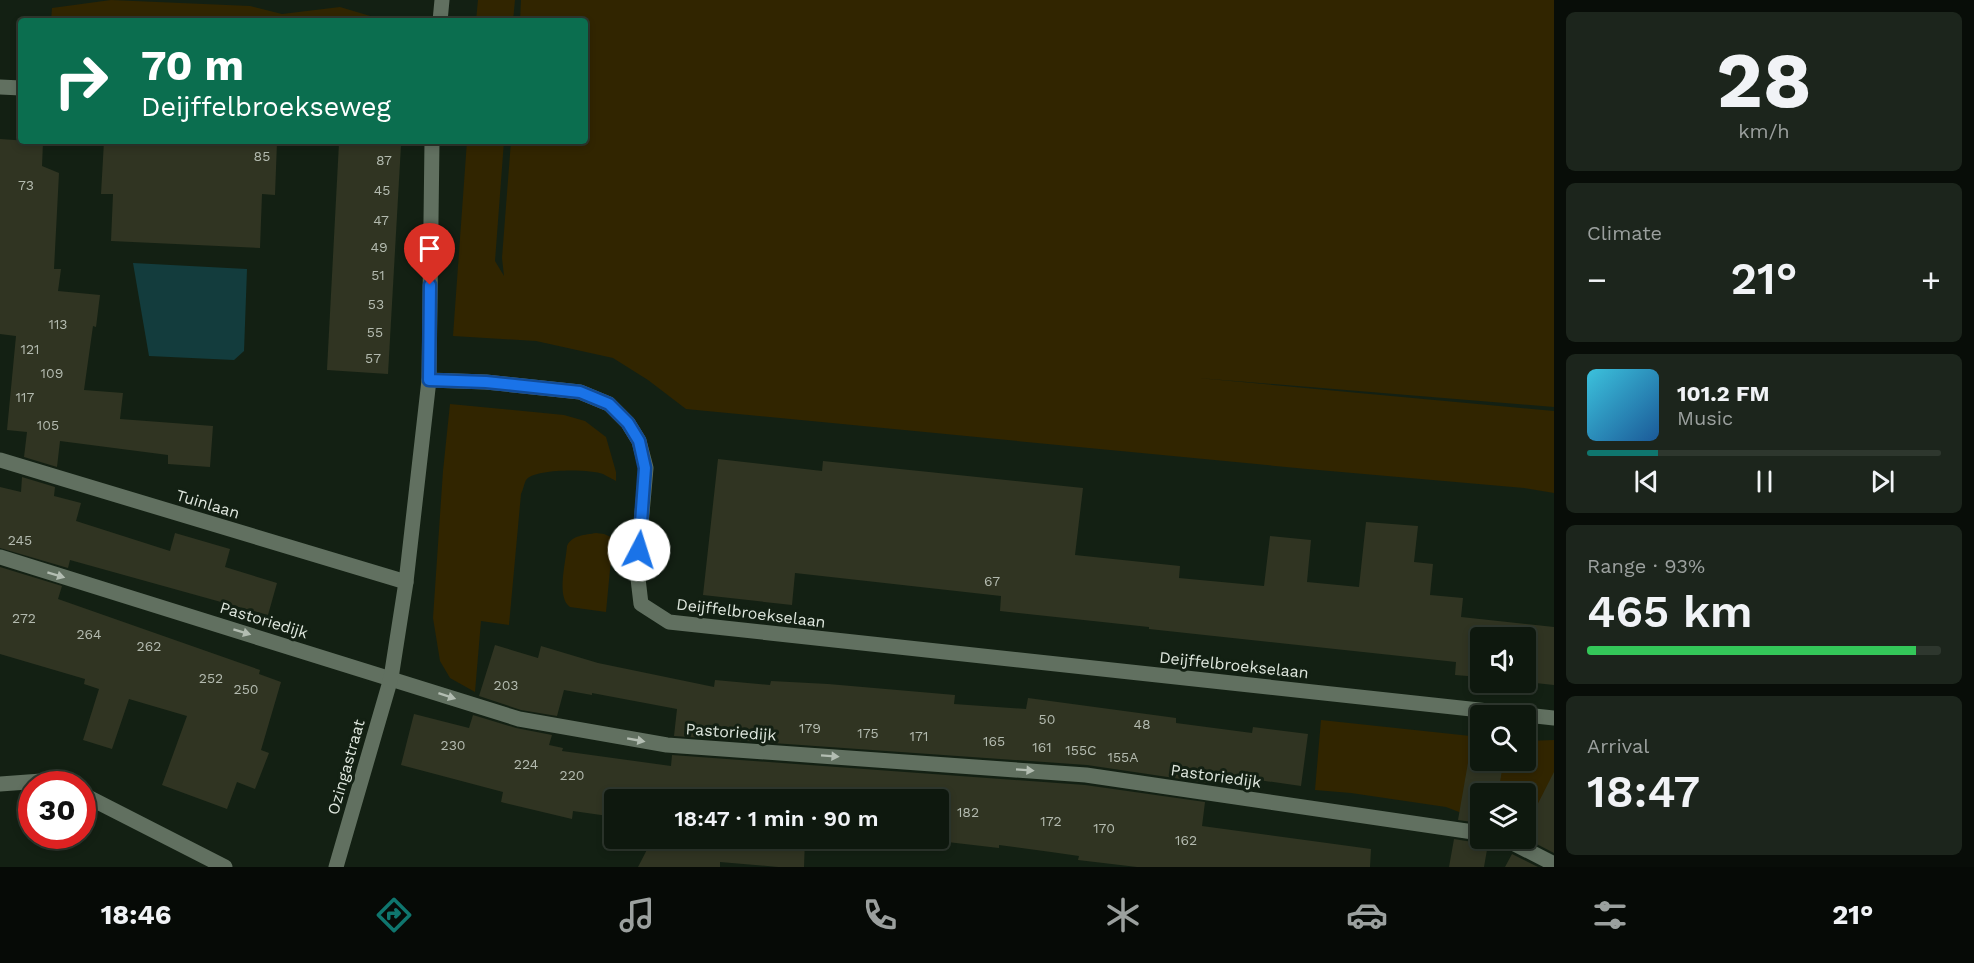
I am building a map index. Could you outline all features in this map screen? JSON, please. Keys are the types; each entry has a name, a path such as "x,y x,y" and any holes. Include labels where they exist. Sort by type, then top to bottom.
{"street":[{"path":"440,18 442,0"},
{"path":"0,87 18,88"},
{"path":"391,678 406,582 429,380 432,144"},
{"name":"Deijffelbroekselaan","path":"429,380 486,382 580,392 609,404 628,423 639,441 645,468 637,570 641,604 669,622 1554,718"},
{"name":"Tuinlaan","path":"0,460 406,582"},
{"name":"Pastoriedijk","path":"0,557 519,718 667,745 1086,775 1470,832"},
{"name":"Ozingastraat","path":"336,867 391,678"},
{"path":"0,784 18,783"},
{"path":"96,801 225,867"},
{"path":"1525,849 1554,864"}],"shaded area":[{"path":"111,0 250,6 282,14 340,7 377,18 51,18 52,8"},
{"path":"478,0 515,0 513,18 476,18"},
{"path":"521,0 1554,0 1554,407 1198,378 1554,411 1554,493 1524,488 686,409 648,380 613,358 536,341 453,336 467,144 504,144 495,261 504,276 502,258 511,144 588,144 588,18 520,18"},
{"path":"450,404 564,415 585,421 606,437 616,472 616,481 596,472 575,471 540,473 526,480 521,494 509,625 481,621 475,692 450,678 440,661 433,618"},
{"path":"596,533 613,538 606,612 570,607 563,596 563,579 569,542 583,535"},
{"path":"1321,720 1470,736 1470,771 1536,771 1536,741 1554,740 1554,852 1536,842 1536,783 1470,783 1470,816 1446,807 1315,790"}],"water":[{"path":"133,263 247,269 244,351 234,360 149,356"}],"building":[{"path":"0,139 18,140 18,144 43,144 42,166 59,173 54,269 61,269 58,291 100,295 84,390 123,393 120,419 213,426 210,467 168,464 168,455 60,441 57,467 24,457 27,432 7,430 16,336 0,334"},
{"path":"104,144 277,144 275,195 262,194 260,248 111,241 113,194 101,194"},
{"path":"339,144 401,145 388,374 327,370"},
{"path":"718,459 822,471 823,461 1083,488 1075,555 1180,566 1179,578 1264,586 1270,536 1311,540 1307,582 1359,587 1366,522 1418,526 1414,562 1433,564 1430,595 1463,598 1461,617 1554,627 1554,685 1536,683 1536,627 1470,627 1470,676 1455,675 1456,662 1000,611 1001,596 795,573 792,605 703,595"},
{"path":"22,477 55,487 54,496 81,503 76,521 170,551 175,533 230,549 225,567 277,583 268,615 70,560 68,568 0,548 0,487 21,492"},
{"path":"0,567 62,586 58,599 260,670 259,674 281,682 261,750 269,753 255,789 237,782 227,809 162,785 187,716 129,699 112,749 83,740 99,689 84,684 85,679 0,654"},
{"path":"495,645 538,658 541,646 598,663 714,687 715,680 770,685 771,681 828,684 955,695 954,704 1026,709 1028,698 1176,718 1176,723 1252,733 1253,727 1308,734 1301,786 1209,773 1208,783 1087,765 674,736 677,709 564,690 557,716 521,710 479,696"},
{"path":"414,714 469,728 473,715 516,728 552,735 549,745 563,748 562,751 671,766 672,755 1085,785 1205,802 1202,826 1371,849 1370,867 1137,867 1078,860 1079,856 999,845 999,848 949,842 949,789 604,789 604,815 573,811 572,819 501,802 503,792 401,765"},
{"path":"1469,757 1470,771 1502,771 1500,783 1470,783 1470,822 1458,820"},
{"path":"1554,772 1554,853 1536,844 1536,807"},
{"path":"1454,839 1470,842 1470,849 1487,849 1484,867 1449,867"},
{"path":"647,849 805,849 804,867 720,862 720,867 638,867"},
{"path":"1512,854 1538,867 1505,867"}],"route":[{"path":"430,285 429,380 486,382 580,392 609,404 628,423 639,441 645,468 639,550"}]}
